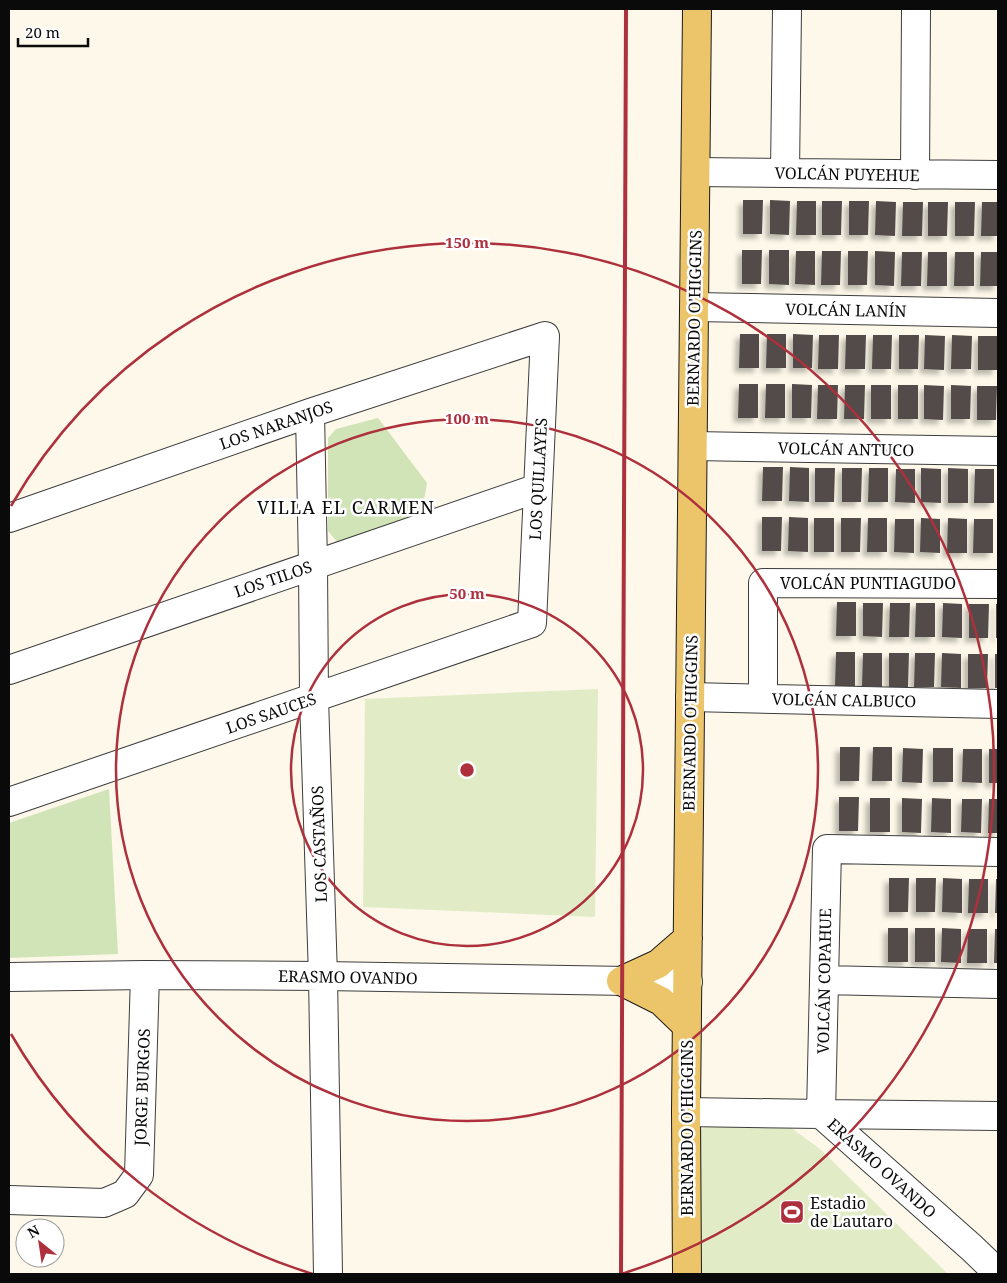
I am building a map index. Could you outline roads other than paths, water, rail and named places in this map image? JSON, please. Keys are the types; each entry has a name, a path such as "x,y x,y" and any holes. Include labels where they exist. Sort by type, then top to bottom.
{"main road":[{"name":"BERNARDO O'HIGGINS","path":"687,1274 686,1112 697,9"},
{"path":"621,982 658,964 688,938"},
{"path":"621,982 661,1001 687,1026"}],"street":[{"path":"784,173 786,9"},
{"path":"915,174 916,9"},
{"name":"VOLCÁN PUYEHUE","path":"696,172 998,175"},
{"name":"VOLCÁN LANÍN","path":"694,307 998,313"},
{"name":"LOS NARANJOS","path":"9,518 310,413 545,336"},
{"name":"LOS QUILLAYES","path":"532,623 545,336"},
{"name":"LOS CASTAÑOS","path":"310,413 314,698 323,976 328,1274"},
{"name":"VOLCÁN ANTUCO","path":"693,446 998,451"},
{"name":"LOS TILOS","path":"9,670 538,488"},
{"name":"VOLCÁN PUNTIAGUDO","path":"763,698 763,583 998,584"},
{"name":"LOS SAUCES","path":"9,802 532,623"},
{"name":"VOLCÁN CALBUCO","path":"690,697 998,704"},
{"name":"VOLCÁN COPAHUE","path":"821,1114 827,849 998,852"},
{"name":"ERASMO OVANDO","path":"9,977 145,975 323,976 688,982"},
{"name":"JORGE BURGOS","path":"9,1200 104,1203 125,1194 139,1174 145,975"},
{"path":"824,980 998,984"},
{"name":"ERASMO OVANDO","path":"686,1112 821,1114 985,1248 998,1273"},
{"path":"821,1114 998,1116"}],"railway":[{"path":"621,1274 626,9"}],"place":[{"name":"Estadio de Lautaro","path":"792,1212"}],"district":[{"name":"VILLA EL CARMEN","path":"346,507"}]}
